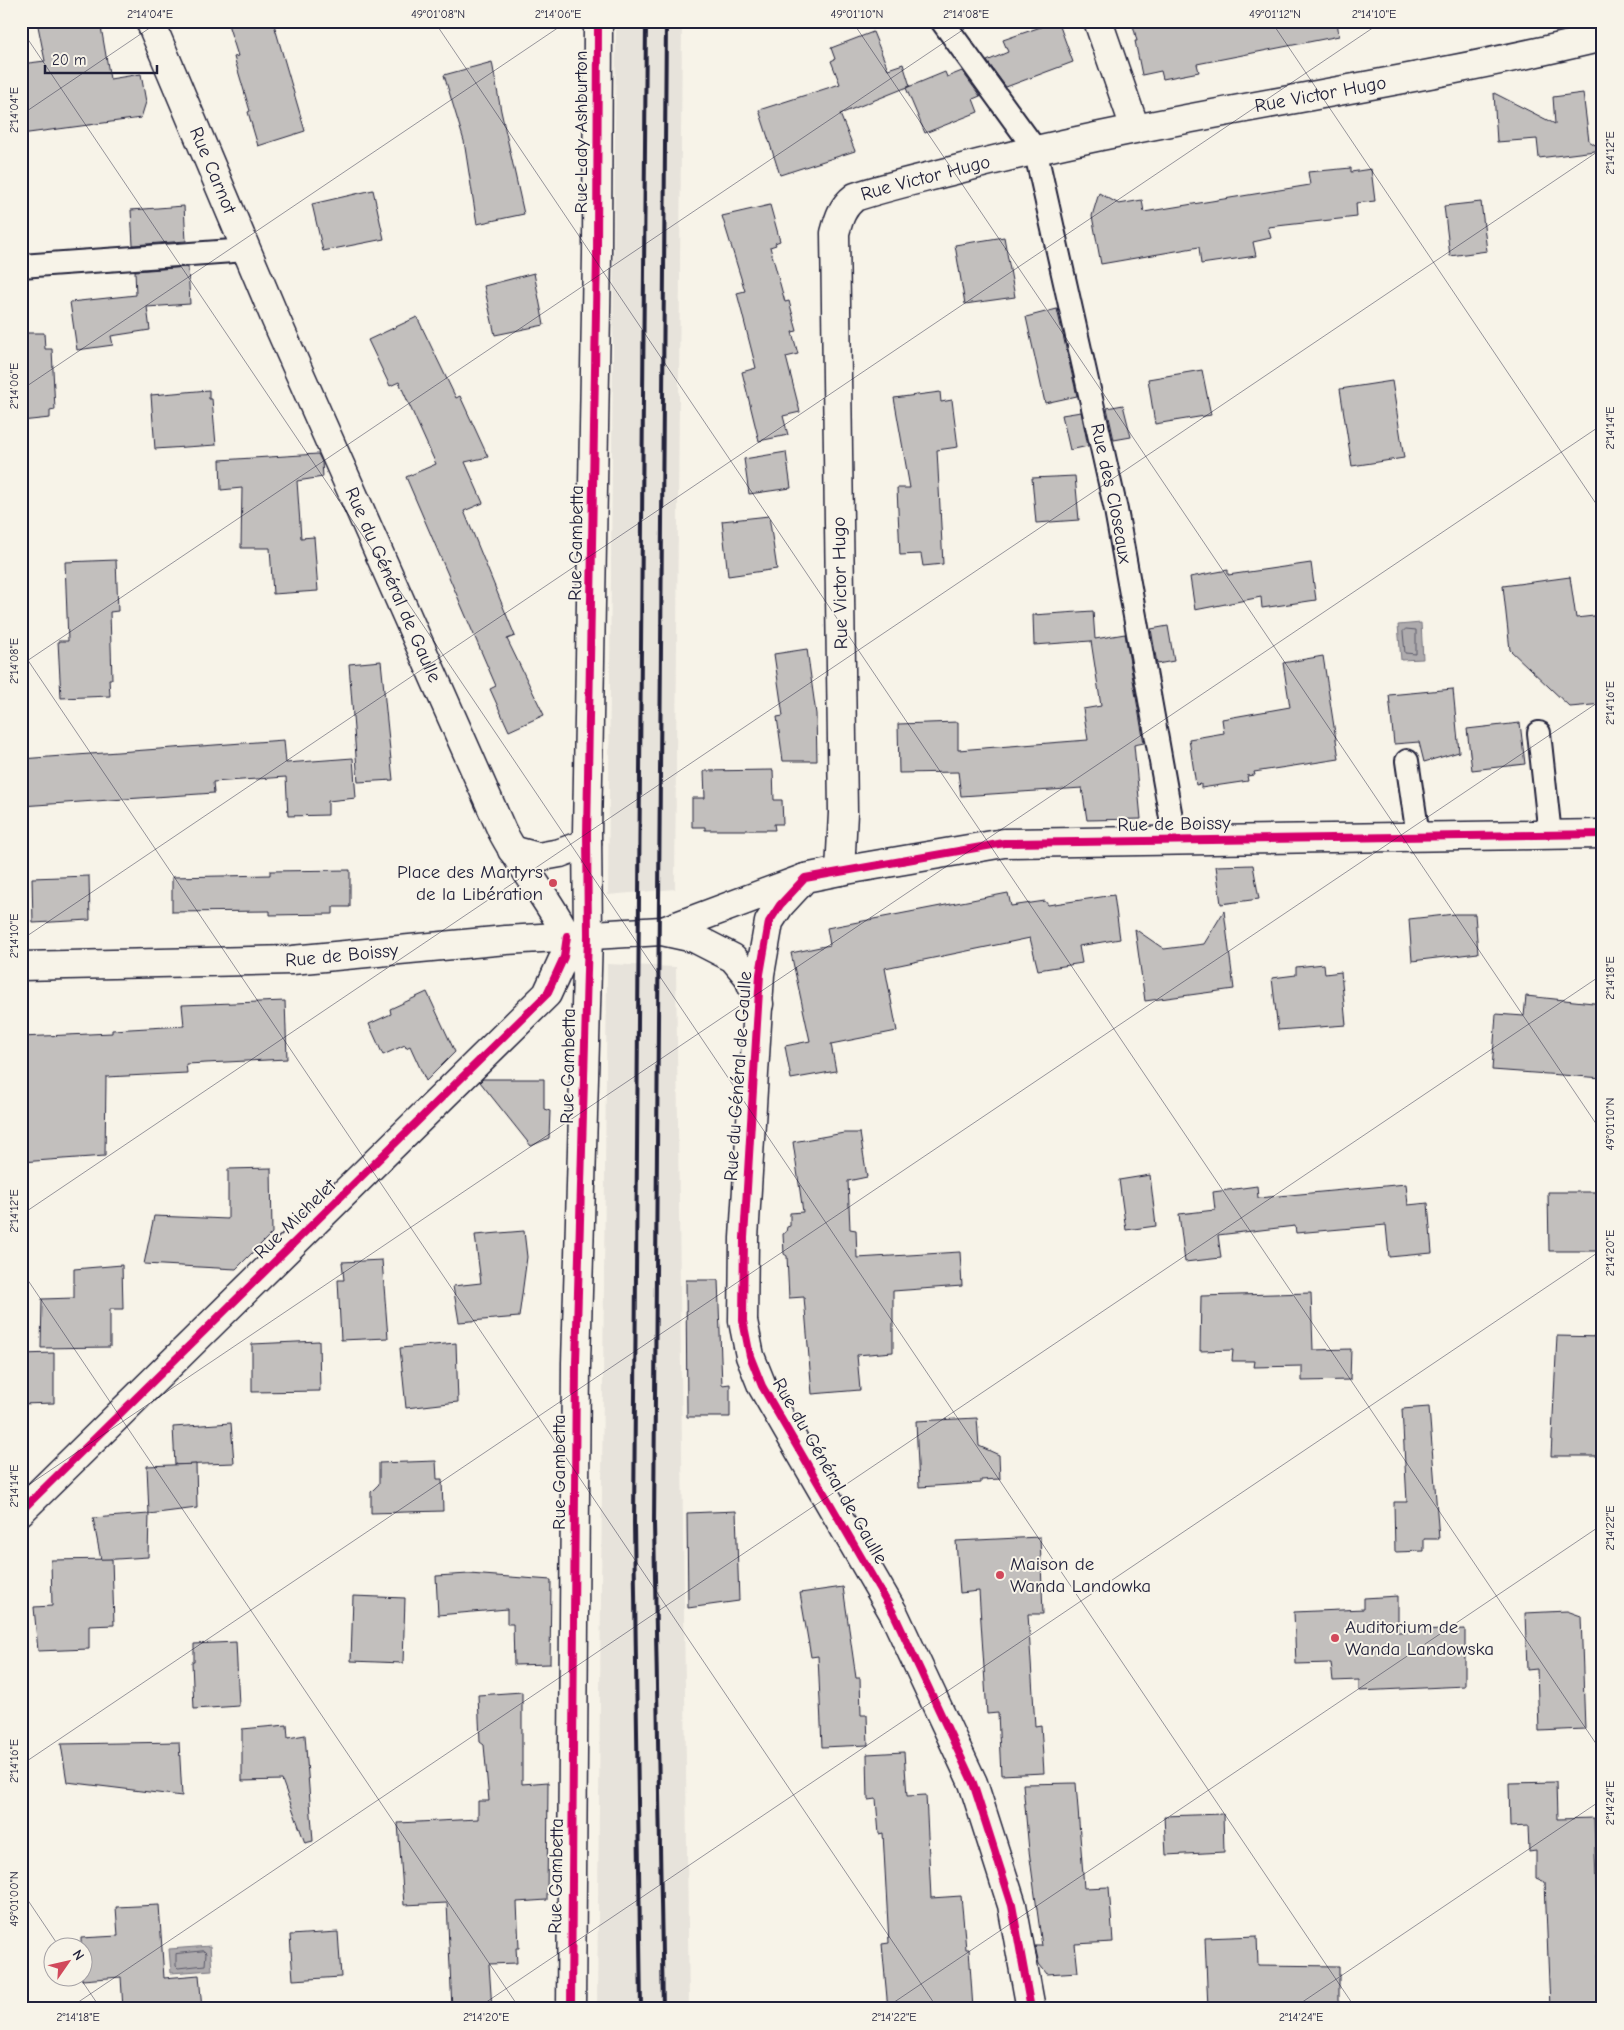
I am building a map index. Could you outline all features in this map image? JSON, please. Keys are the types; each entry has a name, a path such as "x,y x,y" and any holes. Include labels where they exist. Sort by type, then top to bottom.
{"street":[{"name":"Rue Carnot","path":"150,21 276,320"},
{"name":"Rue Lady Ashburton","path":"597,244 598,21"},
{"path":"1098,21 1135,128"},
{"name":"Rue Victor Hugo","path":"840,871 843,813 836,233 845,204 855,197 1035,149 1135,128 1385,84 1519,57 1603,37"},
{"name":"Rue Gambetta","path":"587,843 597,244"},
{"name":"Rue du Général de Gaulle","path":"276,320 512,850"},
{"name":"Rue de Boissy","path":"662,931 805,878 1004,843 1603,834"},
{"path":"512,850 538,857 560,853 587,843 577,935"},
{"path":"512,850 556,913 577,935"},
{"name":"Rue du Général de Gaulle","path":"805,878 780,905 769,922 760,968 744,1238 743,1321 750,1356 762,1386 894,1614 973,1783 1012,1905 1031,2009"},
{"name":"Rue de Boissy","path":"21,966 292,960 577,935 662,931 694,938 733,958 748,976 759,1004"},
{"name":"Rue Gambetta","path":"571,2009 577,935"},
{"name":"Rue Michelet","path":"21,1511 547,994 564,957 577,935"}],"lane":[{"path":"942,21 1035,149"},
{"name":"Rue des Closeaux","path":"1035,149 1116,510 1175,840"},
{"path":"21,266 247,250"},
{"path":"1539,733 1550,835"},
{"path":"1407,761 1418,836"}],"shaded area":[{"path":"616,21 682,21 675,889 608,895"},
{"path":"607,964 676,967 689,2009 597,2009"}],"water":[{"path":"1421,623 1423,659 1401,660 1398,625"},
{"path":"210,1946 212,1970 171,1973 169,1949"}],"building":[{"path":"37,21 100,21 110,79 141,74 146,102 141,118 21,134 21,64 45,61"},
{"path":"227,21 273,21 305,131 258,146 234,57 238,56"},
{"path":"1058,21 1073,62 1006,87 987,61 1008,52 1003,40"},
{"path":"1155,21 1337,21 1339,36 1197,64 1199,72 1163,79 1161,71 1142,75 1135,41 1137,41 1133,25"},
{"path":"873,32 888,69 903,64 910,86 840,114 855,151 780,175 759,110 840,84 831,61 835,59 831,48"},
{"path":"492,62 524,214 477,224 464,141 444,75"},
{"path":"962,71 980,96 973,99 978,112 925,133 906,88 945,72 947,77"},
{"path":"1494,93 1555,124 1553,97 1583,93 1589,141 1603,150 1539,158 1537,139 1497,142"},
{"path":"1351,168 1351,172 1371,169 1375,201 1356,203 1357,217 1268,227 1271,238 1253,242 1256,256 1201,264 1199,247 1101,264 1092,216 1099,193 1119,204 1142,200 1144,212 1310,185 1308,172"},
{"path":"373,190 384,239 323,251 312,204"},
{"path":"1481,202 1487,251 1450,256 1444,206"},
{"path":"770,205 780,241 770,247 785,302 789,301 797,331 792,332 798,354 786,357 800,412 783,416 788,435 759,441 742,372 756,368 737,293 745,291 722,216"},
{"path":"184,206 186,241 133,245 131,210"},
{"path":"1004,237 1015,297 965,304 955,245"},
{"path":"188,267 190,304 147,307 150,330 111,336 113,345 77,350 70,302 136,295 135,271"},
{"path":"534,273 544,325 495,335 484,286"},
{"path":"1057,309 1077,396 1045,403 1026,317"},
{"path":"417,317 456,398 460,396 488,457 465,462 483,503 464,511 515,636 507,639 544,715 509,731 490,689 496,686 406,477 436,464 399,382 390,386 368,340"},
{"path":"21,333 44,333 45,349 52,349 55,410 50,411 50,418 21,421"},
{"path":"1202,370 1211,415 1155,424 1148,379"},
{"path":"1392,381 1404,458 1352,466 1340,389"},
{"path":"209,390 209,399 212,399 216,445 155,449 151,395"},
{"path":"940,392 941,402 952,400 958,447 937,450 943,564 923,566 921,554 900,555 897,488 910,488 894,398"},
{"path":"1123,405 1131,437 1114,440 1107,408"},
{"path":"1081,412 1088,446 1070,450 1062,415"},
{"path":"786,452 791,488 749,494 744,459"},
{"path":"318,454 322,462 323,477 297,481 301,538 314,537 318,591 273,594 270,548 241,548 242,488 221,490 220,460"},
{"path":"1075,476 1079,520 1036,523 1032,478"},
{"path":"769,516 777,569 728,576 722,521"},
{"path":"116,560 118,611 110,612 112,679 109,679 110,696 61,698 58,641 68,641 65,562"},
{"path":"1311,563 1316,600 1262,608 1261,597 1195,610 1190,577 1228,570 1228,575"},
{"path":"1570,577 1576,618 1603,615 1603,704 1570,707 1510,650 1503,586"},
{"path":"1093,611 1095,639 1125,634 1144,743 1134,745 1141,819 1087,820 1082,788 961,796 958,772 899,773 898,724 958,722 958,750 1088,740 1083,709 1101,706 1091,641 1034,645 1033,615"},
{"path":"1168,626 1174,661 1157,664 1151,629"},
{"path":"807,649 816,714 817,761 783,761 777,717 783,716 774,654"},
{"path":"1323,656 1339,759 1254,772 1255,775 1247,776 1248,781 1201,788 1201,784 1196,785 1189,739 1224,733 1222,719 1290,707 1283,663"},
{"path":"381,661 393,780 358,782 349,664"},
{"path":"1453,689 1459,752 1424,762 1419,742 1394,744 1389,695"},
{"path":"1520,723 1525,764 1472,770 1467,729"},
{"path":"284,740 286,763 353,758 356,798 328,801 328,815 288,816 286,777 213,782 214,793 21,806 21,759"},
{"path":"773,770 774,800 782,800 783,824 774,824 775,830 705,830 705,827 692,827 692,798 705,798 704,771"},
{"path":"1253,865 1259,899 1221,904 1216,866"},
{"path":"350,870 350,907 333,907 333,914 270,915 270,911 172,912 172,877 270,875 270,871"},
{"path":"89,876 90,920 33,923 32,878"},
{"path":"1008,893 1011,906 1045,901 1048,905 1114,895 1120,939 1079,946 1082,963 1038,970 1030,938 885,968 897,1031 831,1044 836,1071 791,1079 785,1046 810,1041 791,953 830,945 827,928"},
{"path":"1224,911 1234,989 1145,1001 1135,929 1164,949 1204,944"},
{"path":"1455,914 1475,914 1478,953 1412,961 1409,919"},
{"path":"1324,964 1325,974 1341,972 1346,1025 1278,1030 1272,978 1296,975 1296,967"},
{"path":"427,992 455,1052 426,1081 410,1046 406,1048 405,1045 383,1055 369,1024 391,1014 390,1009"},
{"path":"1526,996 1603,1004 1603,1078 1492,1070 1496,1014 1524,1016"},
{"path":"285,1001 287,1059 186,1064 187,1073 106,1077 105,1156 21,1162 21,1037 112,1033 112,1030 184,1026 182,1005"},
{"path":"483,1079 544,1079 544,1109 550,1111 549,1138 531,1146 480,1082"},
{"path":"844,1133 860,1133 867,1177 848,1181 850,1229 856,1230 857,1258 960,1252 962,1286 893,1291 893,1352 857,1355 860,1390 812,1394 804,1297 789,1298 787,1256 784,1254 783,1234 786,1232 787,1227 790,1226 790,1213 803,1212 793,1142"},
{"path":"271,1168 272,1233 236,1269 144,1264 154,1216 228,1219 228,1169"},
{"path":"1150,1175 1156,1226 1126,1230 1119,1180"},
{"path":"1406,1184 1408,1205 1428,1203 1432,1253 1389,1257 1386,1225 1296,1233 1295,1226 1218,1235 1221,1258 1185,1262 1179,1214 1215,1210 1213,1192 1257,1186 1258,1198"},
{"path":"1548,1192 1599,1192 1599,1251 1549,1251"},
{"path":"524,1231 527,1257 519,1317 459,1322 453,1286 481,1283 475,1235"},
{"path":"382,1260 388,1338 341,1340 338,1280 344,1280 342,1262"},
{"path":"122,1265 123,1309 110,1309 110,1347 41,1348 42,1299 74,1298 74,1269"},
{"path":"686,1280 718,1280 722,1385 730,1384 730,1417 687,1417"},
{"path":"1311,1293 1313,1350 1351,1349 1350,1380 1302,1381 1302,1366 1254,1367 1255,1361 1232,1361 1233,1350 1200,1351 1201,1296"},
{"path":"1557,1336 1603,1337 1603,1426 1601,1426 1600,1456 1551,1456"},
{"path":"319,1341 320,1391 252,1392 252,1344"},
{"path":"456,1343 458,1402 406,1408 400,1348"},
{"path":"54,1353 54,1403 21,1404 21,1354"},
{"path":"1429,1407 1439,1539 1424,1539 1424,1551 1395,1552 1394,1502 1407,1502 1402,1409"},
{"path":"977,1418 979,1446 999,1455 1000,1479 981,1480 981,1483 919,1487 916,1421"},
{"path":"231,1423 234,1463 175,1465 173,1427"},
{"path":"436,1461 437,1479 442,1479 443,1511 371,1513 371,1492 379,1484 379,1463"},
{"path":"196,1464 197,1508 149,1514 147,1466"},
{"path":"736,1511 739,1601 688,1608 687,1513"},
{"path":"149,1514 148,1557 101,1560 93,1518"},
{"path":"1040,1537 1043,1614 1028,1614 1035,1726 1041,1725 1044,1773 1001,1775 998,1713 987,1714 979,1591 960,1593 956,1541"},
{"path":"112,1559 114,1625 89,1626 89,1649 38,1651 34,1607 52,1606 51,1560"},
{"path":"469,1574 551,1580 550,1664 514,1665 513,1624 507,1624 507,1609 438,1615 436,1576"},
{"path":"843,1587 856,1678 860,1678 861,1715 867,1715 868,1745 822,1747 818,1656 811,1657 800,1593"},
{"path":"353,1596 405,1598 403,1663 351,1661"},
{"path":"1398,1596 1398,1632 1465,1629 1465,1686 1359,1691 1359,1680 1333,1681 1331,1663 1296,1664 1294,1612 1364,1609 1364,1598"},
{"path":"1567,1611 1581,1616 1585,1729 1539,1731 1537,1669 1527,1670 1525,1613"},
{"path":"236,1642 239,1706 194,1709 192,1662 194,1662 194,1644"},
{"path":"522,1692 522,1784 548,1782 547,1900 517,1902 519,1948 516,1948 517,1963 489,1964 492,2009 452,2009 447,1903 404,1905 398,1823 478,1819 478,1801 489,1801 484,1745 480,1742 478,1695"},
{"path":"287,1725 288,1738 305,1735 313,1841 305,1843 282,1780 242,1781 242,1729"},
{"path":"179,1742 182,1796 67,1782 61,1744"},
{"path":"904,1752 907,1796 926,1795 931,1898 961,1896 966,1949 969,1949 973,2009 888,2009 882,1944 889,1943 883,1833 879,1834 876,1799 868,1800 867,1754"},
{"path":"1556,1782 1557,1819 1594,1818 1600,2008 1550,2009 1545,1882 1536,1878 1536,1851 1529,1852 1528,1826 1510,1827 1509,1783"},
{"path":"1076,1783 1084,1888 1109,1887 1113,1942 1075,1944 1078,1972 1047,1974 1039,1964 1035,1946 1042,1946 1029,1851 1023,1784"},
{"path":"1223,1814 1224,1852 1166,1855 1164,1816"},
{"path":"159,1905 164,1978 199,1975 202,2009 123,2009 121,1977 92,1979 92,1938 81,1938 118,1936 116,1907"},
{"path":"338,1932 341,1977 293,1980 290,1935"},
{"path":"1257,1936 1258,1965 1339,1966 1339,2009 1208,2009 1205,1938"}],"railway":[{"path":"641,2009 634,1523 646,21"},
{"path":"663,2009 654,1523 666,21"}],"cycle path":[{"path":"571,2009 576,1363 588,935 587,834 597,254 598,21"},
{"path":"1031,2009 1012,1905 973,1783 894,1614 762,1386 750,1356 743,1321 744,1238 760,974 769,922 780,905 805,878 1004,843 1603,834"},
{"path":"21,1511 547,994 564,957 567,936"}],"place":[{"name":"Place des Martyrs de la Libération","path":"553,883"},
{"name":"Maison de Wanda Landowka","path":"1000,1575"},
{"name":"Auditorium de Wanda Landowska","path":"1335,1638"}]}
